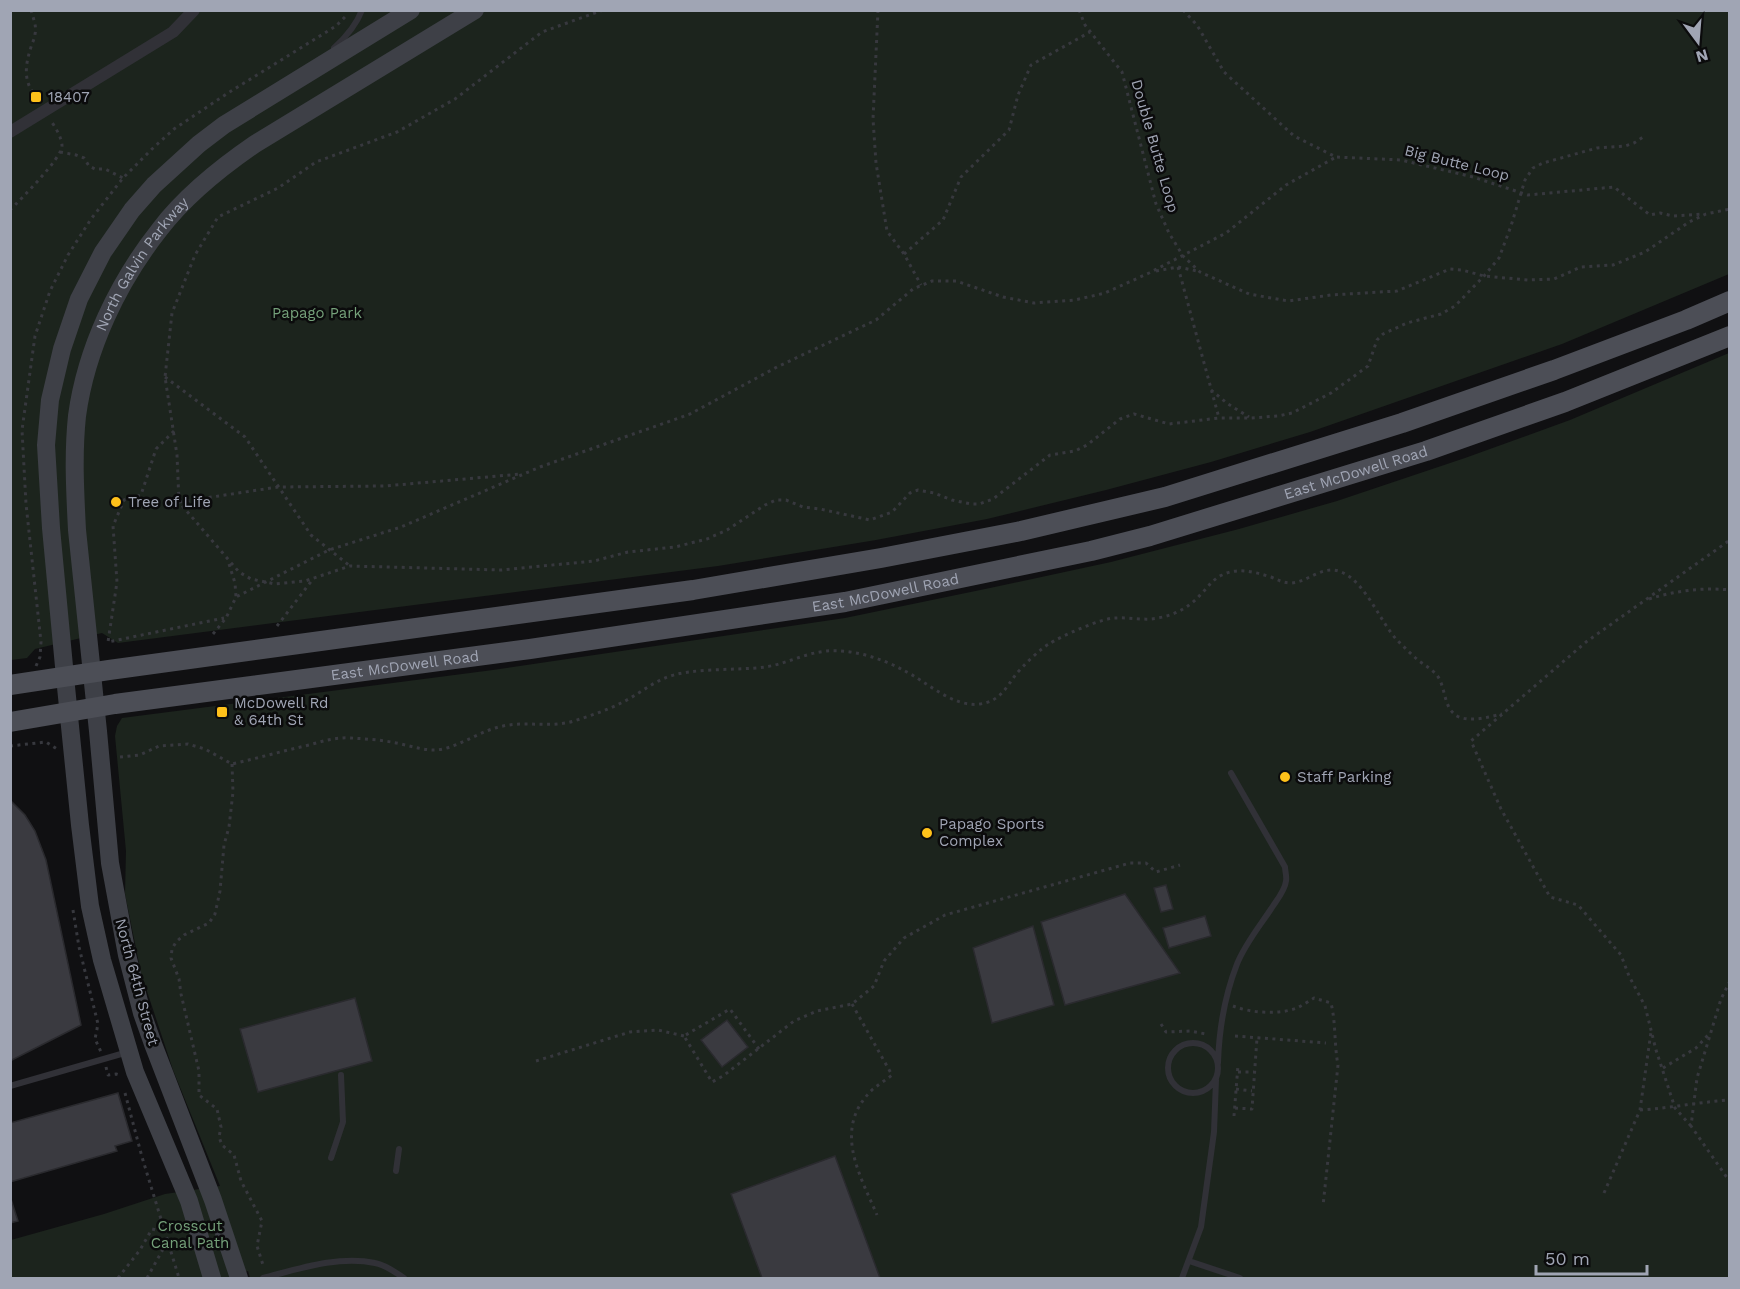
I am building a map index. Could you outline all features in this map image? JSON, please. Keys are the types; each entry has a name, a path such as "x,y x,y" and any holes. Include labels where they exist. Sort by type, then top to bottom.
{"main road":[{"path":"65,677 51,528 46,445 47,423 55,374 65,339 79,299 103,252 132,210 154,184 224,125 411,10"},
{"name":"North Galvin Parkway","path":"92,672 77,530 75,444 83,383 107,316 125,281 160,228 180,206 231,161 255,144 475,10"},
{"name":"East McDowell Road","path":"10,685 693,590 1021,531 1166,497 1402,423 1554,370 1730,301"},
{"name":"East McDowell Road","path":"10,722 96,707 541,647 845,602 1092,551 1150,536 1426,451 1565,402 1730,336"},
{"name":"North 64th Street","path":"92,672 112,882 129,965 153,1044 207,1182 238,1278"},
{"name":"North 64th Street","path":"65,677 90,906 102,960 135,1072 189,1201 212,1278"},
{"path":"129,1052 153,1044"}],"street":[{"path":"10,132 173,32 194,10"}],"lane":[{"path":"311,72 348,34 362,10"},
{"path":"1182,1278 1201,1227 1214,1131 1219,1044 1226,1003 1238,962 1280,896 1286,881 1285,867 1231,773"},
{"path":"1216,1080 1203,1091 1187,1092 1179,1089 1173,1083 1168,1067 1169,1059 1174,1051 1180,1046 1196,1042 1210,1049 1216,1055 1218,1063"},
{"path":"10,1086 129,1052"},
{"path":"331,1158 343,1122 341,1076"},
{"path":"396,1171 399,1149"},
{"path":"263,1278 297,1269 353,1261 385,1266 404,1278"},
{"path":"1189,1261 1228,1277 1240,1278"}],"path":[{"path":"30,10 34,20 35,34 26,77 29,88 38,99"},
{"path":"603,10 542,32 455,99 398,132 316,162 278,188 218,217 195,255 172,313 165,378 177,455 179,502 239,572 251,579 275,584 305,581 350,566 501,570 594,561 627,552 675,548 708,539 776,500 786,500 803,507 870,520 892,512 910,493 918,490 952,500 979,504 993,499 1050,455 1075,451 1087,445 1120,419 1134,414 1169,424 1219,417 1278,416 1292,412 1331,393 1368,366 1377,340 1383,334 1407,322 1441,314 1455,306 1498,258 1511,226 1525,180 1533,168 1596,148 1625,146 1646,135"},
{"path":"878,10 873,119 876,163 887,231 904,254 921,285"},
{"name":"Double Butte Loop","path":"1078,10 1085,25 1122,72 1156,204 1169,233 1183,256 1200,272 1249,294 1288,301 1331,295 1398,291 1450,269 1484,276 1528,280 1554,279 1581,267 1613,265 1646,252 1689,222 1706,214 1730,209"},
{"name":"Big Butte Loop","path":"1183,10 1197,25 1224,72 1294,136 1336,157 1401,160 1473,177 1528,195 1614,187 1650,215 1660,213 1673,216 1706,214"},
{"path":"904,254 943,220 961,177 1009,130 1018,95 1031,64 1090,32"},
{"path":"10,210 41,179 60,152 62,146 54,125"},
{"path":"60,152 84,158 89,166 105,168 123,178"},
{"path":"236,597 329,550 401,527 525,473 690,414 777,367 876,320 913,289 932,280 956,281 1004,297 1034,303 1075,300 1105,293 1226,233 1286,185 1336,157"},
{"path":"1149,273 1178,267 1200,272"},
{"path":"1178,267 1219,417"},
{"path":"165,378 245,437 311,535 350,566"},
{"path":"1211,390 1251,418"},
{"path":"174,431 156,449 141,495 124,500 113,526 117,582 108,642 226,618"},
{"path":"179,502 278,487 385,486 525,473"},
{"path":"1730,540 1586,642 1471,741 1501,808 1550,897 1578,905 1621,955 1645,1006 1656,1050 1675,1108 1691,1126 1730,1182"},
{"path":"213,634 226,618 236,597 236,583 227,560"},
{"path":"120,757 140,755 159,746 188,744 204,749 232,764 328,739 350,738 438,750 466,741 491,728 508,724 559,724 573,721 620,704 669,676 760,668 799,656 826,651 843,651 870,657 904,670 930,687 960,702 976,705 986,703 1005,692 1019,671 1047,644 1092,624 1112,618 1140,620 1177,613 1200,596 1216,578 1240,570 1292,583 1325,571 1344,573 1369,598 1395,639 1434,672 1442,683 1448,708 1459,717 1480,719 1502,714"},
{"path":"277,626 314,578"},
{"path":"1644,600 1672,592 1730,590"},
{"path":"232,764 233,792 215,915 209,923 184,935 176,942 171,958 179,979 199,1071 199,1095 217,1109 221,1127 219,1137 222,1145 234,1155 241,1181 262,1221 257,1246 263,1265"},
{"path":"684,1036 712,1082 794,1021 817,1011 852,1004 874,986 884,961 904,938 945,915 1130,863 1146,863 1156,872 1180,865"},
{"path":"1691,1126 1697,1078 1721,999 1730,981"},
{"path":"1226,1003 1245,1010 1276,1012 1296,1008 1314,998 1330,1002 1335,1018 1335,1051 1338,1065 1323,1206"},
{"path":"852,1004 892,1075 872,1090 858,1109 850,1129 855,1161 877,1215"},
{"path":"536,1061 630,1032 658,1030 684,1036 730,1009 759,1049"},
{"path":"1161,1024 1166,1032 1190,1031 1206,1034"},
{"path":"1604,1193 1640,1110 1651,1029"},
{"path":"1663,1069 1696,1048 1711,1032"},
{"path":"1235,1036 1326,1043"},
{"path":"1235,1108 1252,1109 1257,1038"},
{"path":"1234,1116 1238,1065"},
{"path":"107,1071 108,1075 116,1074 120,1077"},
{"path":"1238,1072 1254,1072"},
{"path":"1236,1089 1253,1091"},
{"path":"124,1092 179,1278"},
{"path":"1640,1110 1675,1108 1730,1100"},
{"path":"118,1278 140,1250 152,1229 164,1232"},
{"path":"147,1278 167,1242"}],"green space":[{"name":"Papago Park","path":"10,11 1729,11 1729,274 1562,344 1310,432 1211,462 987,519 718,566 118,643 102,633 35,649 27,658 11,660"},
{"name":"Papago Sports Complex","path":"1729,353 1729,1278 250,1278 248,1271 226,1278 11,1278 11,1240 165,1194 220,1186 173,1070 141,973 125,894 126,851 115,736 122,718 493,670 845,618 1111,562 1337,501 1465,458 1570,420"}],"building":[{"path":"10,800 25,815 35,831 46,860 81,1025 10,1061"},
{"path":"1166,885 1173,909 1161,912 1154,888"},
{"path":"1125,894 1180,973 1065,1005 1041,922"},
{"path":"1205,916 1211,936 1169,948 1163,928"},
{"path":"1033,926 1054,1005 992,1023 973,948"},
{"path":"355,998 372,1061 258,1092 240,1029"},
{"path":"727,1020 748,1047 722,1067 701,1040"},
{"path":"118,1093 132,1141 115,1146 117,1151 10,1182 10,1123"},
{"path":"835,1156 880,1278 762,1278 731,1194"},
{"path":"10,1196 18,1221 10,1223"}],"place":[{"name":"18407","path":"36,97"},
{"name":"Tree of Life","path":"116,502"},
{"name":"McDowell Rd & 64th St","path":"222,712"},
{"name":"Staff Parking","path":"1285,777"},
{"name":"Papago Sports Complex","path":"927,833"}],"park label":[{"name":"Crosscut Canal Path","path":"190,1234"}]}
